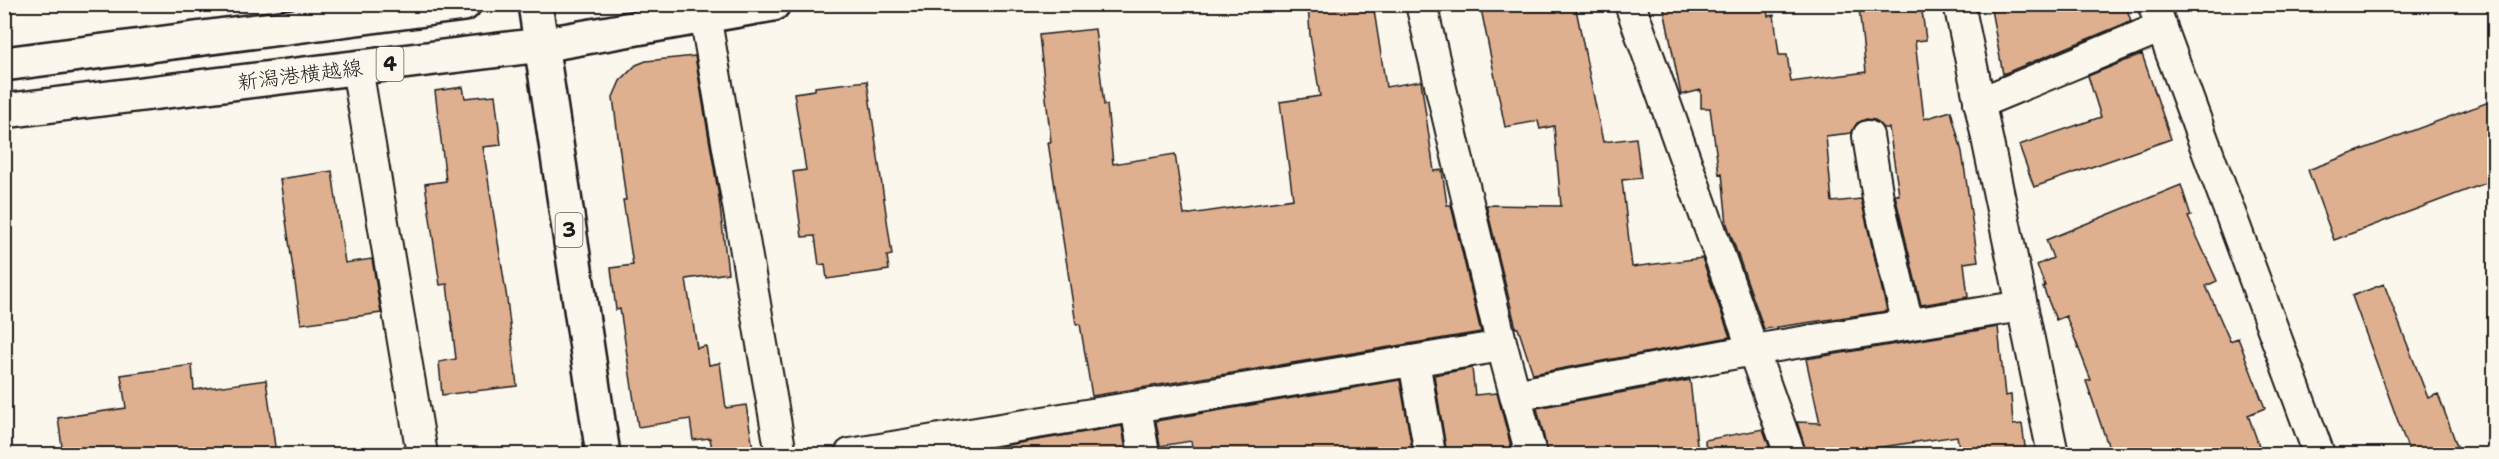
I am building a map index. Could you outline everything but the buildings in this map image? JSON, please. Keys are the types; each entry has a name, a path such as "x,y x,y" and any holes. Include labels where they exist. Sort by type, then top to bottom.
{"main road":[{"name":"4","path":"4,64 464,4"},
{"name":"3","path":"535,4 603,454"},
{"name":"新潟港横越線","path":"4,111 541,45 773,4"}],"street":[{"path":"1421,4 1530,454"},
{"path":"1630,4 1790,454"},
{"path":"1959,4 2053,454"},
{"path":"705,15 781,454"},
{"path":"1980,103 2157,16 2318,454"},
{"path":"357,68 422,454"},
{"path":"1868,136 1878,198 1908,325"},
{"path":"1515,395 1753,350 2022,306"},
{"path":"850,454 1502,346"},
{"path":"1414,361 1430,454"},
{"path":"1136,406 1144,454"}]}
